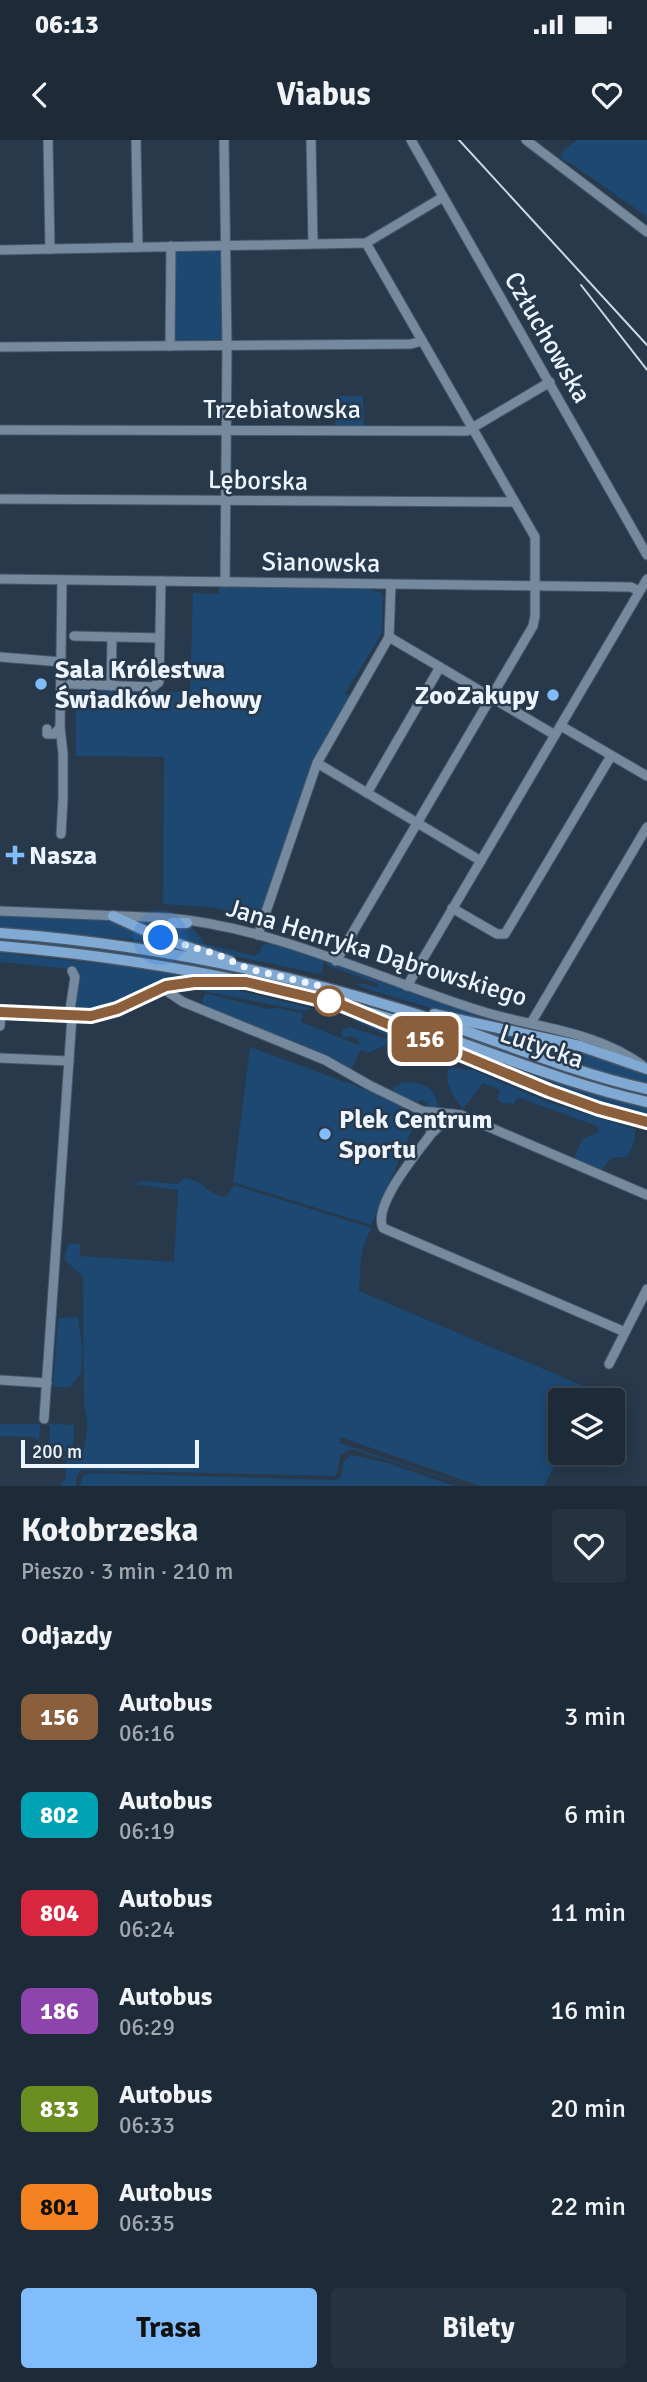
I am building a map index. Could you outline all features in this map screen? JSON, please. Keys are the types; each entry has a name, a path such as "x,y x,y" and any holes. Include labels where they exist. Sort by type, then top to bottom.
{"main road":[{"path":"113,916 161,938 216,954 249,969"},
{"path":"173,942 169,931 172,923 187,923"},
{"name":"Jana Henryka Dąbrowskiego","path":"0,933 126,947 249,969 403,1010"},
{"path":"0,946 118,959 246,982 342,1005 549,1091 647,1122"},
{"path":"166,986 194,982 246,982"},
{"name":"Lutycka","path":"342,1005 601,1090 647,1102"},
{"path":"403,1010 441,1015 580,1046 647,1069"},
{"name":"Lutycka","path":"403,1010 599,1076 647,1089"}],"street":[{"path":"48,140 50,248"},
{"path":"136,140 138,247"},
{"path":"224,140 227,346 225,582"},
{"path":"311,140 313,243"},
{"name":"Człuchowska","path":"411,140 647,555"},
{"path":"526,140 647,232"},
{"path":"0,250 366,243 443,197"},
{"path":"336,961 534,622 535,537 366,243"},
{"path":"170,346 171,246"},
{"path":"0,348 411,344 422,341"},
{"name":"Trzebiatowska","path":"0,430 467,431 551,382"},
{"name":"Lęborska","path":"0,499 514,502"},
{"name":"Sianowska","path":"0,579 535,585 631,587 639,591"},
{"path":"407,986 647,579"},
{"path":"61,834 62,580"},
{"path":"70,684 157,685 161,581"},
{"path":"258,935 317,763 389,637 391,584"},
{"path":"74,636 160,638"},
{"path":"389,637 555,736"},
{"path":"111,686 112,638"},
{"path":"0,657 62,662"},
{"path":"367,793 440,667"},
{"path":"561,726 647,776"},
{"path":"47,729 47,734 54,734 60,728"},
{"path":"453,908 497,934 505,934 611,757"},
{"path":"317,763 481,861"},
{"path":"531,1023 647,827"},
{"name":"Jana Henryka Dąbrowskiego","path":"0,911 197,921 258,935 484,1012 603,1043 647,1069"},
{"path":"44,1419 75,977 72,971"},
{"path":"0,1026 0,1012 104,1013 166,986 168,992 183,1002 326,1060 422,1111 461,1115 647,1195"},
{"path":"0,1058 69,1061"},
{"path":"422,1111 429,1120 431,1133"},
{"path":"452,1114 431,1133 389,1196 380,1219 381,1226 387,1231 625,1332"},
{"path":"609,1364 647,1289"},
{"path":"0,1380 47,1383"}],"shaded area":[{"path":"576,140 647,140 647,221 645,215 562,159 561,153"},
{"path":"223,248 224,342 175,343 175,249"},
{"path":"335,396 363,396 364,427 335,427"},
{"path":"219,587 369,589 381,593 383,597 382,633 345,694 350,695 319,752 261,913 254,917 211,907 163,904 164,757 76,756 76,691 190,692 193,593 219,594"},
{"path":"0,914 105,920 169,943 0,927"},
{"path":"191,926 202,943 254,956 262,946 269,943 322,960 324,962 321,974 215,952 176,939 173,927"},
{"path":"0,937 141,953 226,968 333,993 647,1093 647,1098 354,1005 0,943"},
{"path":"0,953 121,966 201,979 98,1011 73,1013 76,976 69,969 0,962"},
{"path":"328,961 398,988 615,1051 438,1010 367,989 355,984 377,988 378,984 326,965"},
{"path":"214,985 312,1008 304,1011 178,986"},
{"path":"205,993 268,1009 278,1008 303,1013 301,1022 358,1045 359,1041 352,1036 342,1038 342,1030 349,1027 387,1039 387,1044 369,1053 362,1050 359,1052 352,1069 325,1055 204,1006 202,1001"},
{"path":"349,1018 398,1032 647,1126 647,1130 549,1100 444,1056 394,1039"},
{"path":"443,1018 575,1049 647,1073 647,1085 589,1069"},
{"path":"452,1044 647,1106 647,1118 572,1096 454,1048"},
{"name":"Plek Centrum Sportu","path":"250,1047 348,1082 419,1114 371,1225 233,1182"},
{"path":"448,1069 473,1070 545,1101 635,1129 635,1139 628,1156 612,1158 601,1170 573,1159 583,1139 599,1132 597,1126 517,1097 514,1104 502,1103 497,1099 500,1090 483,1083 463,1109 449,1086"},
{"path":"403,1082 427,1087 434,1095 438,1108 429,1106 421,1099 419,1103 412,1104 394,1092 393,1088"},
{"path":"184,1178 191,1179 226,1197 234,1185 372,1228 362,1251 359,1291 588,1388 548,1388 548,1465 555,1465 544,1486 480,1486 340,1437 339,1443 468,1486 351,1449 341,1454 336,1476 82,1470 76,1476 76,1486 60,1486 61,1482 65,1481 66,1460 61,1457 70,1456 71,1452 46,1449 50,1426 46,1423 74,1425 72,1460 80,1459 87,1425 84,1406 83,1277 64,1259 69,1243 80,1244 80,1256 174,1262 178,1190 134,1184 142,1181 177,1184"},
{"path":"78,1317 82,1347 81,1373 70,1387 53,1387 58,1318"},
{"path":"0,1424 40,1424 39,1442 34,1437 0,1436"},
{"path":"351,1455 387,1463 454,1486 80,1486 83,1476 90,1473 336,1480 341,1477 344,1461"}],"railway":[{"path":"459,140 647,345"},
{"path":"581,285 647,370"}],"bus line":[{"name":"156","path":"0,1012 91,1016 117,1009 166,986 194,982 246,982 342,1005 549,1091 647,1122"}],"place":[{"name":"Sala Królestwa Świadków Jehowy","path":"41,684"},
{"name":"ZooZakupy","path":"553,695"},
{"name":"Nasza","path":"15,855"},
{"name":"Plek Centrum Sportu","path":"325,1134"}],"route":[{"path":"161,938 216,954 249,969 329,988 329,1001"}]}
